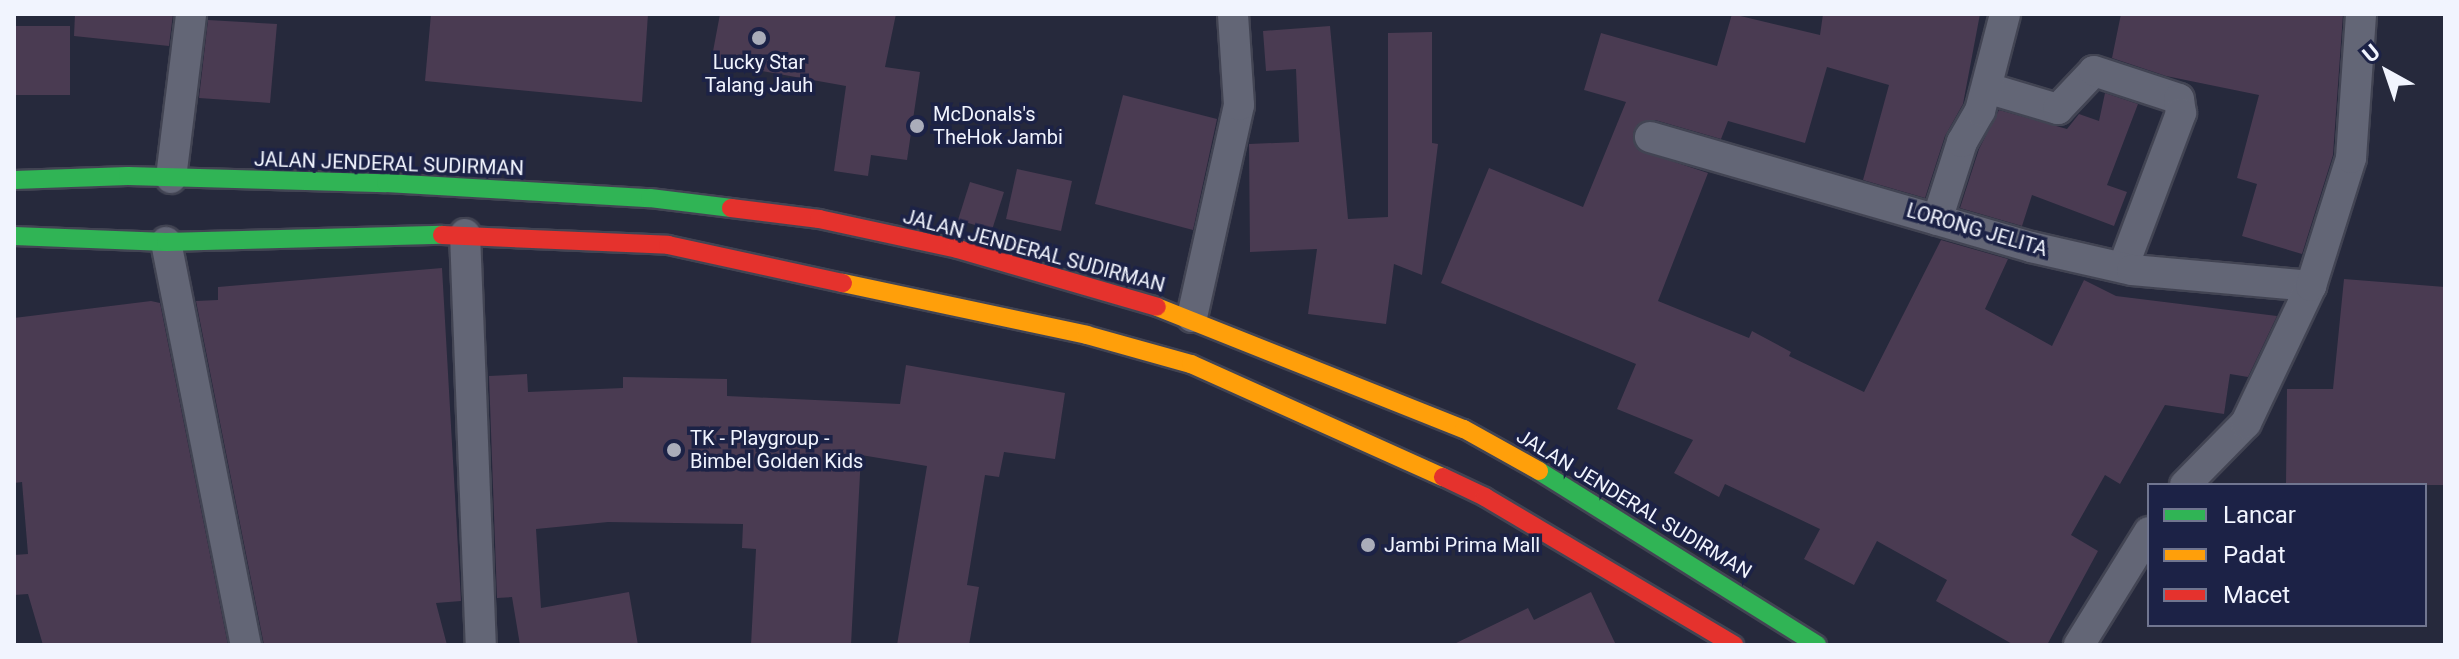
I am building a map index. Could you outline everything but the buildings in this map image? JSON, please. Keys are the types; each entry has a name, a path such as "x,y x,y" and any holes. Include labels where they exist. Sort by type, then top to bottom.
{"highway":[{"name":"JALAN JENDERAL SUDIRMAN","path":"14,180 171,178 386,183 650,198 819,219 958,249 1192,317 1314,363 1511,453 1817,645"},
{"path":"14,236 166,242 465,234 668,245 949,289 1191,364 1295,407 1485,497 1734,645"},
{"path":"949,289 958,249"}],"street":[{"path":"171,178 191,14"},
{"path":"1192,317 1239,105 1233,14"},
{"path":"1937,220 1962,142 1987,88 2005,14"},
{"path":"2187,483 2246,423 2295,328 2311,286 2351,158 2361,14"},
{"path":"1987,88 2058,109 2094,71 2179,99 2181,113 2123,267"},
{"name":"LORONG JELITA","path":"1650,137 1937,220 2123,267 2311,286"},
{"path":"465,234 481,645"},
{"path":"166,242 246,645"},
{"path":"2079,645 2147,535"}],"traffic: fast":[{"path":"14,180 128,176 386,183 650,198 731,208"},
{"path":"14,236 166,242 442,235"},
{"path":"1539,471 1817,645"}],"traffic: slow":[{"path":"843,283 1087,335 1191,364 1443,477"},
{"path":"1157,307 1464,429 1539,471"}],"traffic: jam":[{"path":"731,208 819,219 958,249 1157,307"},
{"path":"442,235 668,245 843,283"},
{"path":"1443,477 1485,497 1734,645"}],"place":[{"name":"Lucky Star Talang Jauh","path":"759,38"},
{"name":"McDonals's TheHok Jambi","path":"917,126"},
{"name":"TK - Playgroup - Bimbel Golden Kids","path":"674,450"},
{"name":"Jambi Prima Mall","path":"1368,545"}]}
